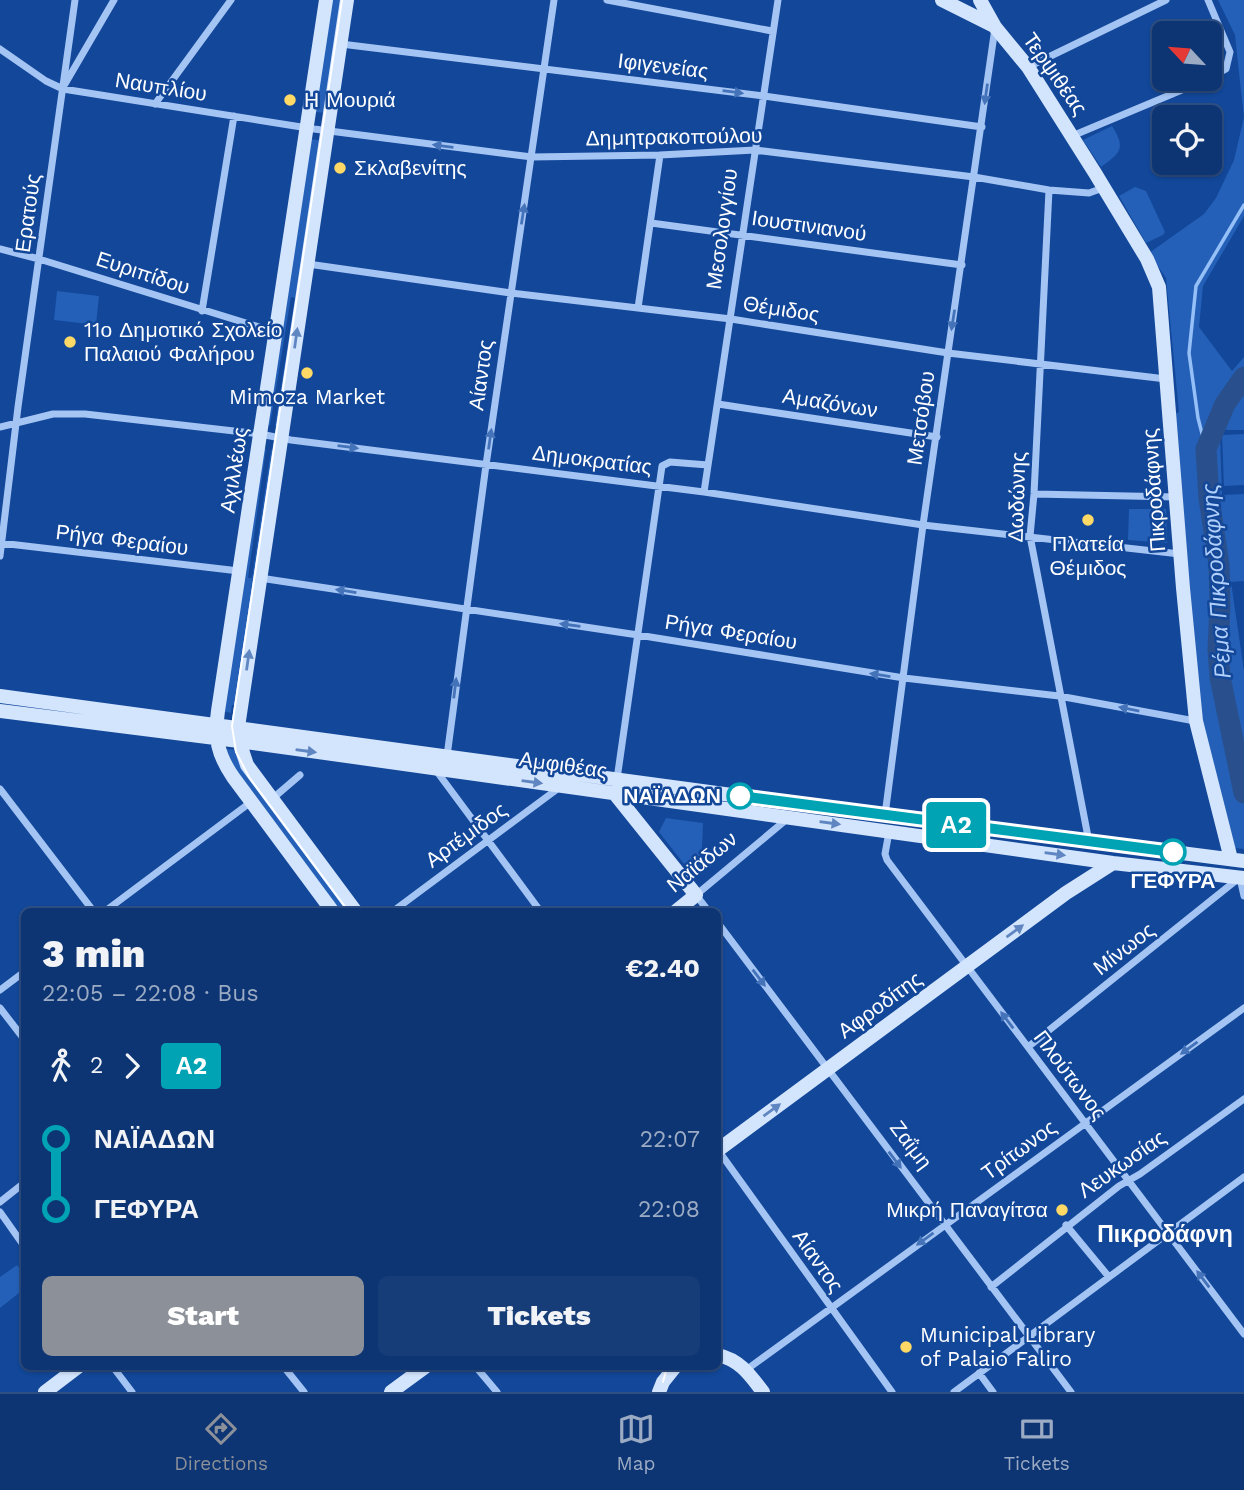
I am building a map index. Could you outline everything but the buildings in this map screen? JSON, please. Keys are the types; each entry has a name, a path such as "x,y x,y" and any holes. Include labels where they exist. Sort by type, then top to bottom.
{"main road":[{"name":"Αχιλλέως","path":"326,0 216,724 216,739 226,767 330,908"},
{"name":"Αχιλλέως","path":"238,734 346,0"},
{"path":"942,0 995,27"},
{"name":"Τερψιθέας","path":"980,0 995,27 1028,67 1072,136"},
{"name":"Πικροδάφνης","path":"1072,136 1147,258 1159,287 1196,721 1237,860"},
{"name":"Αμφιθέας","path":"0,696 216,724 238,734 434,768 562,786 616,786 886,815 1237,860"},
{"name":"Αμφιθέας","path":"0,711 216,739 238,734 447,756 789,817 1112,863 1242,878"},
{"path":"238,734 247,765 353,908"},
{"path":"616,786 696,895"},
{"name":"Αφροδίτης","path":"1066,893 1081,877 1089,842"},
{"name":"Αφροδίτης","path":"721,1148 1066,893 1112,863"},
{"name":"Ναϊάδων","path":"680,908 696,895"},
{"path":"721,1356 746,1370 763,1392"},
{"path":"45,1392 74,1370"},
{"path":"391,1392 421,1370"}],"street":[{"name":"Ερατούς","path":"0,556 75,0"},
{"path":"63,89 114,0"},
{"path":"155,104 231,0"},
{"name":"Αίαντος","path":"447,756 486,464 554,0"},
{"path":"607,0 772,31"},
{"name":"Μεσολογγίου","path":"704,492 778,0"},
{"path":"1028,67 1166,0"},
{"path":"1208,0 1217,21"},
{"name":"Μετσόβου","path":"886,815 923,525 995,27"},
{"path":"1222,33 1230,52 1226,69 1222,71"},
{"name":"Ιφιγενείας","path":"340,44 764,96 982,127"},
{"name":"Ναυπλίου","path":"0,49 46,81 63,89 327,131"},
{"path":"1072,136 1178,91"},
{"path":"202,311 234,116"},
{"name":"Δημητρακοπούλου","path":"327,131 532,158 755,150 974,177 1049,190 1089,193 1104,188"},
{"path":"638,308 660,155"},
{"name":"Δωδώνης","path":"1049,190 1030,536 1089,842"},
{"name":"Ιουστινιανού","path":"651,223 962,265"},
{"name":"Ευριπίδου","path":"0,249 276,332"},
{"name":"Θέμιδος","path":"307,264 511,293 731,319 948,353 1167,379"},
{"name":"Αμαζόνων","path":"718,404 937,438"},
{"name":"Δημοκρατίας","path":"0,427 53,414 85,414 659,486 923,525 1180,554"},
{"path":"616,786 662,466 670,463 708,465"},
{"path":"1034,494 1176,497"},
{"name":"Ρήγα Φεραίου","path":"1,543 239,571"},
{"name":"Ρήγα Φεραίου","path":"260,578 904,678 1059,696 1196,721"},
{"path":"434,768 538,908"},
{"path":"271,800 300,775"},
{"name":"Αρτέμιδος","path":"397,908 562,786"},
{"path":"0,789 91,908"},
{"path":"109,908 251,802"},
{"name":"Ναϊάδων","path":"696,895 789,817"},
{"name":"Πλούτωνος","path":"889,831 885,854 887,860 1244,1334"},
{"path":"1242,878 1244,896"},
{"name":"Μίνωος","path":"1028,1047 1242,878"},
{"path":"696,895 706,908"},
{"name":"Ζαΐμη","path":"721,927 1071,1392"},
{"path":"0,990 21,974"},
{"path":"0,1008 21,1035"},
{"name":"Τρίτωνος","path":"746,1370 1244,1008"},
{"name":"Λευκωσίας","path":"991,1287 1126,1180 1140,1174 1244,1099"},
{"name":"Αίαντος","path":"721,1154 892,1392"},
{"path":"954,1392 1244,1177"},
{"path":"0,1202 21,1185"},
{"path":"0,1212 21,1242"},
{"path":"1066,1225 1109,1278"},
{"path":"116,1370 132,1392"},
{"path":"286,1370 304,1392"},
{"path":"479,1370 497,1392"},
{"path":"979,1373 993,1392"}],"shaded area":[{"path":"332,0 344,0 327,113 315,112"},
{"path":"1218,0 1244,0 1244,117 1235,35"},
{"path":"1244,117 1244,216 1203,286 1199,327 1232,371 1244,357 1244,430 1223,430 1220,435 1222,495 1244,494 1244,581 1231,582 1244,671 1244,849 1235,848 1200,713 1175,414 1179,412 1166,278 1149,253 1204,214 1216,198 1234,160"},
{"path":"1112,126 1119,140 1119,150 1101,167 1083,140"},
{"path":"311,139 323,141 279,427 275,426 295,298 291,297 270,425 266,425"},
{"path":"1135,187 1146,191 1165,232 1146,243 1119,196"},
{"path":"57,291 99,296 96,325 54,320"},
{"path":"1244,434 1244,485 1224,486 1222,435"},
{"path":"262,448 266,449 248,578 252,578 271,450 275,451 237,705 232,705 231,713 223,711"},
{"path":"1129,509 1166,509 1167,543 1128,540"},
{"path":"226,749 240,750 347,908 336,908 239,777"},
{"path":"666,818 703,823 702,849 714,864 695,878 659,832"},
{"path":"17,1265 21,1271 21,1291 0,1308 0,1277"}],"waterway":[{"path":"1206,449 1198,418 1189,353 1196,286 1244,205"},
{"name":"Ρέμα Πικροδάφνης","path":"1244,377 1225,404 1206,449 1209,498 1219,565 1220,677 1244,793"}],"tram line":[{"path":"342,0 232,726 236,752 249,777 346,908"},
{"path":"663,1382 666,1370"}],"bus line":[{"name":"Α2","path":"740,796 1173,852"}],"place":[{"name":"Η Μουριά","path":"290,100"},
{"name":"Σκλαβενίτης","path":"340,168"},
{"name":"11ο Δημοτικό Σχολείο Παλαιού Φαλήρου","path":"70,342"},
{"name":"Mimoza Market","path":"307,373"},
{"name":"Πλατεία Θέμιδος","path":"1088,520"},
{"name":"ΝΑΪΑΔΩΝ","path":"740,796"},
{"name":"ΓΕΦΥΡΑ","path":"1173,852"},
{"name":"Μικρή Παναγίτσα","path":"1062,1210"},
{"name":"Municipal Library of Palaio Faliro","path":"906,1347"}],"district":[{"name":"Πικροδάφνη","path":"1165,1234"}]}
